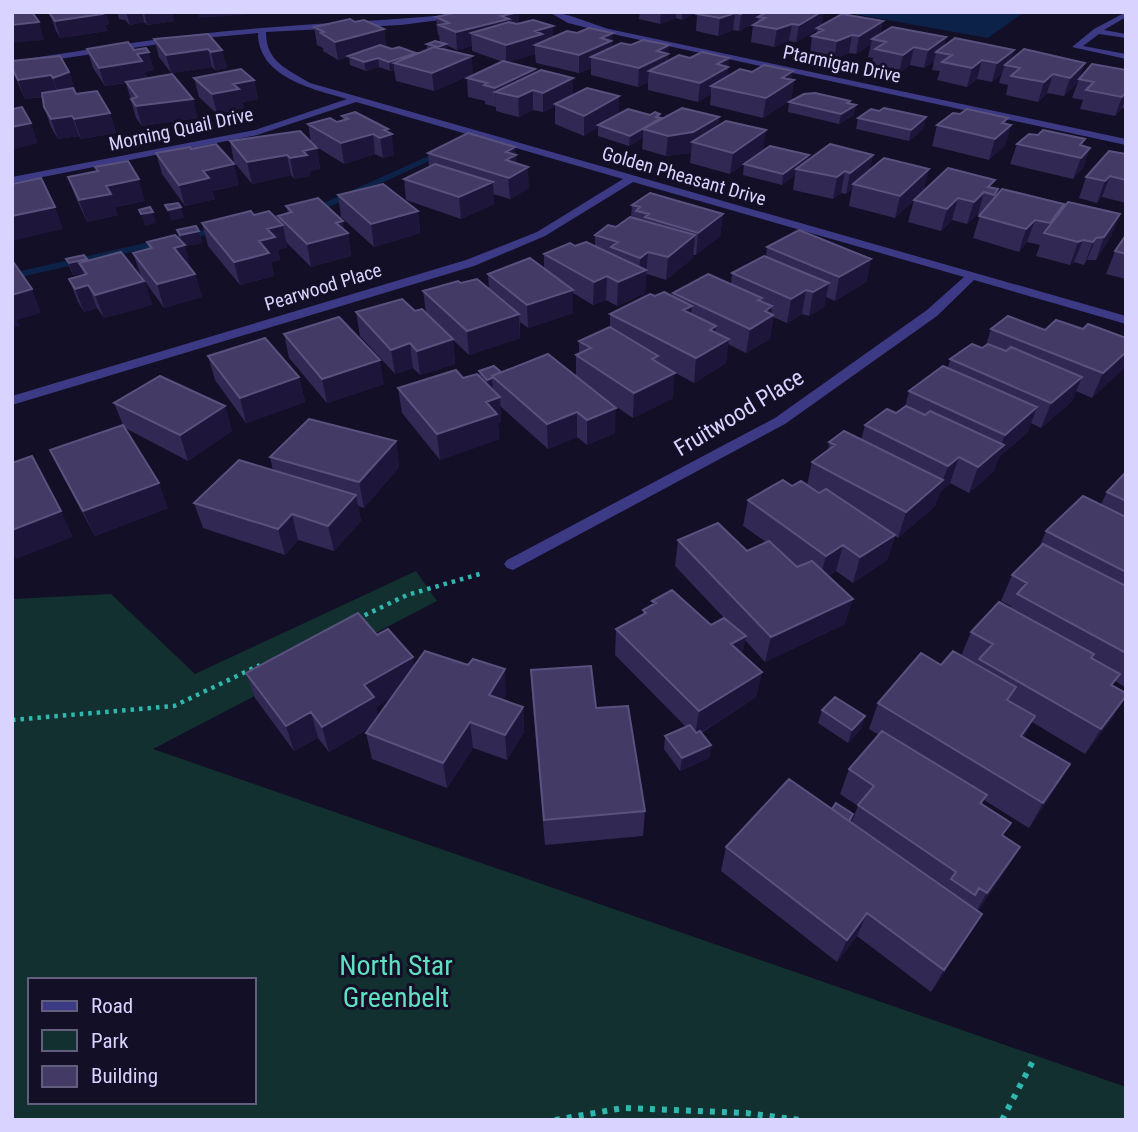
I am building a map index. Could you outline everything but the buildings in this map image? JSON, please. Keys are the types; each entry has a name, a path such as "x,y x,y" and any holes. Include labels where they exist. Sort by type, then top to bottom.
{"street":[{"path":"12,64 193,37 262,30 401,23 498,12"},
{"name":"Ptarmigan Drive","path":"553,12 570,21 608,31 1126,142"},
{"path":"1124,17 1097,31 1076,47 1126,57"},
{"name":"Golden Pheasant Drive","path":"262,30 262,48 276,66 307,85 1126,320"},
{"path":"1097,31 1126,36"},
{"name":"Morning Quail Drive","path":"12,180 257,132 353,100"},
{"name":"Pearwood Place","path":"12,401 470,263 541,234 630,179"},
{"name":"Fruitwood Place","path":"513,564 780,421 932,313 972,276"}],"path":[{"path":"346,625 407,595 513,564"},
{"path":"12,720 174,706 272,660"},
{"path":"1002,1120 1033,1061"},
{"path":"555,1120 623,1108 746,1113 800,1120"}],"green space":[{"name":"North Star Greenbelt","path":"416,571 437,601 153,749 1126,1087 1126,1120 12,1120 12,599 111,594 195,674"}],"water":[{"path":"843,12 1024,12 988,38"}],"waterway":[{"path":"254,222 322,207 445,152"},
{"path":"12,276 225,228"}]}
